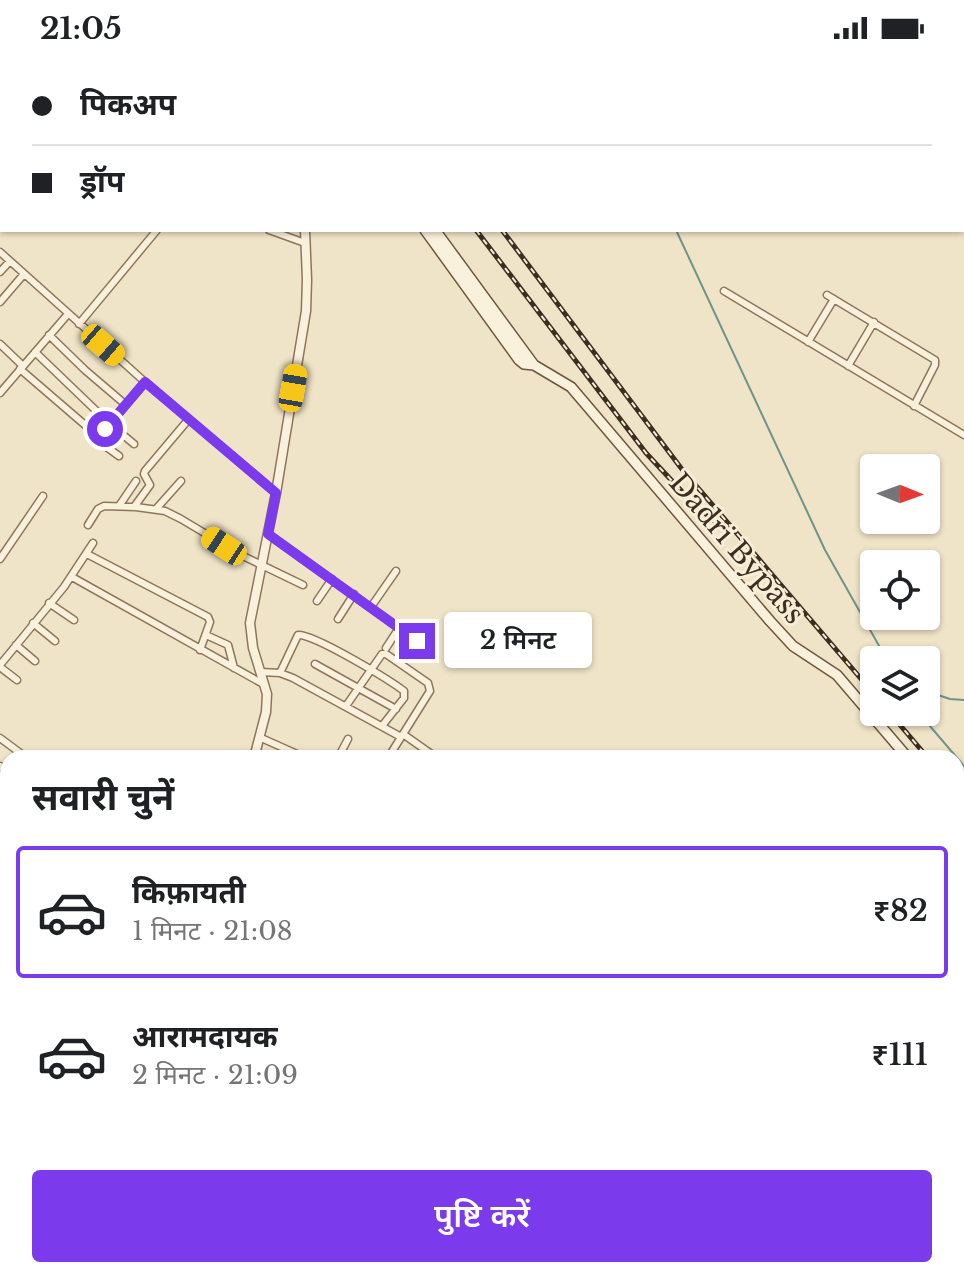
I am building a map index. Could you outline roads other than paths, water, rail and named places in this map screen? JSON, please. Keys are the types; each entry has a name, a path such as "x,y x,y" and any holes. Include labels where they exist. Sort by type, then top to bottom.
{"main road":[{"name":"Dadri Bypass","path":"426,232 519,360 561,380 576,392 770,621 793,646 837,675 901,750"},
{"name":"Dadri Bypass","path":"436,232 534,365"}],"street":[{"path":"79,324 155,232"},
{"path":"275,232 305,243"},
{"path":"256,750 267,703 265,685 250,635 250,623 276,493 306,311 305,232"},
{"path":"0,252 188,420 276,493"},
{"path":"0,272 10,261"},
{"path":"0,302 24,274"},
{"path":"724,291 964,435"},
{"path":"827,295 935,360 914,406"},
{"path":"808,342 834,299"},
{"path":"0,393 68,314"},
{"path":"848,366 874,322"},
{"path":"49,335 126,405"},
{"path":"0,344 21,368 119,456"},
{"path":"35,352 134,444"},
{"path":"0,379 7,385"},
{"path":"99,437 145,382"},
{"path":"134,507 151,484 145,471 188,420"},
{"path":"119,506 136,481"},
{"path":"156,509 181,481"},
{"path":"0,559 43,496"},
{"path":"88,525 99,508 106,505 156,509 175,515 243,556 303,585"},
{"path":"268,534 417,641"},
{"path":"17,680 0,666 72,577 93,543"},
{"path":"87,554 207,616 210,622 200,650"},
{"path":"371,607 396,571"},
{"path":"72,577 265,685"},
{"path":"317,601 332,579"},
{"path":"338,619 354,594"},
{"path":"49,603 74,620"},
{"path":"33,623 55,641"},
{"path":"386,648 399,628"},
{"path":"280,673 296,637 301,634 404,691 405,695 382,726"},
{"path":"206,635 228,645 234,669"},
{"path":"16,645 35,661"},
{"path":"346,706 380,655 384,654 426,681 430,691 393,750"},
{"path":"315,664 396,709"},
{"path":"261,672 280,673 293,678 425,750"},
{"path":"259,737 288,750"},
{"path":"0,738 16,750"},
{"path":"342,750 348,739"}],"waterway":[{"path":"677,232 825,550 879,646"},
{"path":"940,696 964,700"},
{"path":"930,726 950,750"}],"railway":[{"path":"478,232 646,453 716,523"},
{"path":"504,232 681,468 860,678"},
{"path":"901,726 921,750"}]}
